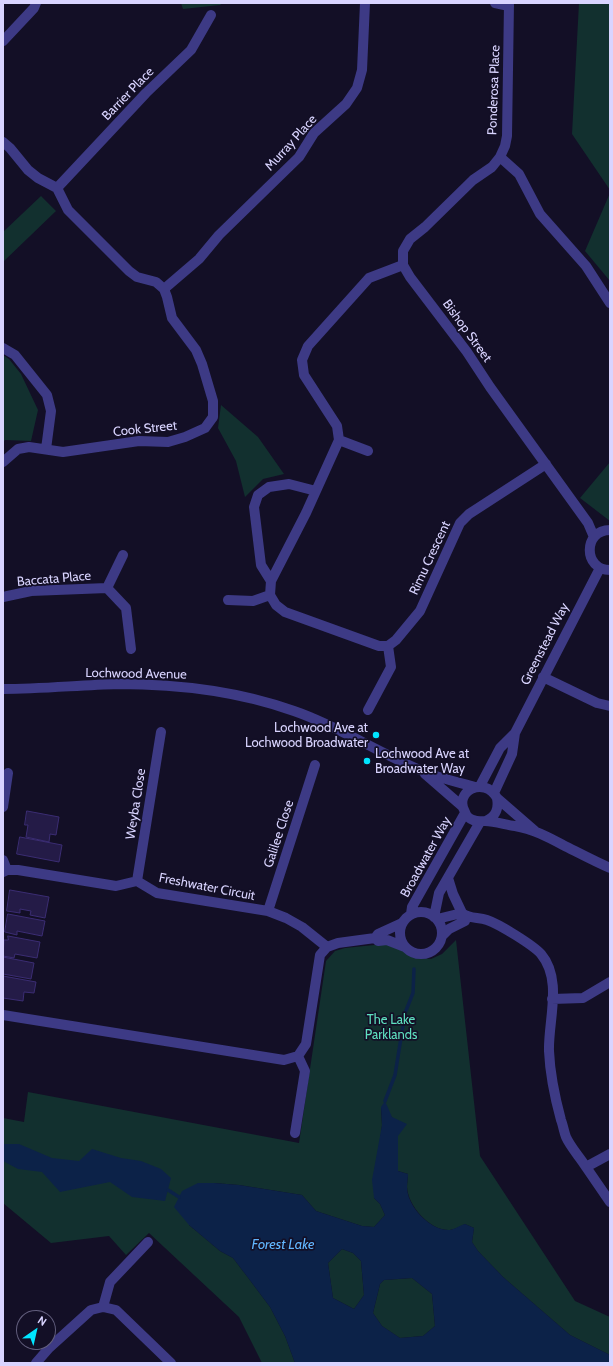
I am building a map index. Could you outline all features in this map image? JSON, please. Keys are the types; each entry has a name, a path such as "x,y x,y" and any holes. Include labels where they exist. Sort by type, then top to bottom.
{"street":[{"path":"3,41 34,8 36,3"},
{"name":"Murray Place","path":"164,289 199,259 219,235 299,157 314,133 350,99 357,88 362,70 365,3"},
{"name":"Ponderosa Place","path":"495,3 509,5 507,136 505,146 500,157"},
{"name":"Barrier Place","path":"56,188 146,93 191,50 211,15"},
{"path":"3,142 10,148 28,170 38,178 56,188 68,210 129,271 137,277 156,282 164,289"},
{"path":"368,710 391,667 388,646 379,646 285,612 276,606 270,595 271,581 306,513 338,440 337,426 304,375 302,360 308,346 369,278 403,265 403,251 410,239 425,227 473,180 492,167 500,157 519,174 540,214 586,266 610,303"},
{"name":"Bishop Street","path":"403,265 410,277 467,352 490,387 588,523 594,537"},
{"name":"Cook Street","path":"3,462 18,449 29,447 63,452 139,441 168,442 186,438 205,428 213,417 213,401 202,364 196,350 172,318 164,289"},
{"path":"3,348 15,355 47,395 51,411 46,449"},
{"path":"338,440 368,451"},
{"name":"Rimu Crescent","path":"388,646 396,640 420,611 460,523 469,514 546,464"},
{"path":"271,581 261,565 254,507 258,495 268,488 289,484 316,491"},
{"path":"610,530 599,532 590,543 589,550 590,557 594,563 600,568 610,570"},
{"name":"Baccata Place","path":"107,588 123,555"},
{"name":"Greenstead Way","path":"496,795 512,754 515,733 600,568"},
{"name":"Baccata Place","path":"3,597 31,591 107,588 126,608 131,650"},
{"path":"228,600 252,601 270,595"},
{"path":"543,677 596,703 610,706"},
{"name":"Lochwood Avenue","path":"3,689 118,684 160,685 202,689 250,698 294,711 334,727 421,770 478,787 488,788 535,831"},
{"name":"Weyba Close","path":"137,881 161,732"},
{"name":"Greenstead Way","path":"478,787 500,748 515,733"},
{"name":"Galilee Close","path":"268,911 315,765"},
{"name":"Lochwood Avenue","path":"421,770 464,810 469,818 474,821 535,831 610,868"},
{"path":"3,807 8,773"},
{"path":"464,810 463,801 465,795 469,790 478,787"},
{"path":"442,936 441,927 436,918 439,893 483,822 492,818 496,812 498,805 496,795"},
{"name":"Broadwater Way","path":"411,914 412,906 464,810"},
{"path":"3,860 5,871 18,870 116,886 137,881"},
{"path":"3,1015 284,1060 298,1056 306,1044 320,955 327,947 338,943 375,938 378,941 387,940 405,947 415,953 427,953 437,946 442,936 449,929 464,921 464,915 448,878"},
{"name":"Freshwater Circuit","path":"137,881 157,893 268,911 286,918 302,927 327,947"},
{"name":"Broadwater Way","path":"402,923 411,914 423,912 429,913 436,918"},
{"path":"436,918 464,915 486,920 497,925 540,953 546,962 552,977 549,1051 555,1099 566,1137 610,1202"},
{"path":"375,938 378,934 402,923"},
{"path":"402,923 400,936 405,947"},
{"path":"552,1000 584,998 610,982"},
{"path":"295,1134 305,1071 298,1056"},
{"path":"586,1167 610,1154"},
{"path":"103,1307 110,1282 148,1242"},
{"path":"36,1363 49,1348 91,1310 103,1307 116,1310 172,1363"}],"green space":[{"path":"181,3 223,3 220,5 183,9"},
{"path":"579,3 610,3 610,190 572,134"},
{"path":"610,193 610,281 585,251"},
{"path":"41,196 56,211 3,262 3,232"},
{"path":"3,355 9,359 21,374 38,410 31,441 5,440 3,442"},
{"path":"221,405 258,437 284,474 263,479 245,497 236,461 218,428"},
{"path":"610,462 610,521 580,498"},
{"name":"The Lake Parklands","path":"456,940 480,1156 575,1301 610,1317 610,1355 570,1335 503,1277 478,1251 472,1242 474,1228 465,1224 450,1230 442,1229 428,1222 421,1216 411,1202 408,1194 408,1174 398,1171 398,1136 392,1117 381,1108 382,1125 374,1198 380,1204 385,1215 374,1227 362,1226 316,1211 302,1195 239,1185 198,1183 189,1225 220,1251 233,1258 270,1307 285,1336 295,1363 262,1363 239,1317 149,1233 126,1255 109,1236 51,1243 3,1203 3,1118 24,1122 28,1092 299,1143 326,961 335,951 345,948 384,944 399,948 413,957 431,959 442,954"},
{"path":"342,1249 353,1253 361,1261 364,1295 354,1309 333,1298 328,1263"},
{"path":"412,1278 432,1294 435,1326 423,1336 400,1338 382,1326 373,1313 380,1284 384,1280"}],"water":[{"name":"Forest Lake","path":"385,1101 392,1117 407,1124 398,1136 398,1171 408,1174 408,1194 415,1209 421,1216 428,1222 442,1229 450,1230 465,1224 474,1228 472,1242 478,1251 503,1277 570,1335 610,1355 610,1363 295,1363 285,1336 270,1307 233,1258 220,1251 189,1225 174,1207 182,1191 198,1183 239,1185 302,1195 316,1211 362,1226 374,1227 385,1215 380,1204 374,1198 372,1180 382,1125 381,1107","holes":["342,1249 353,1253 361,1261 364,1295 354,1309 333,1298 328,1263","412,1278 432,1294 435,1326 423,1336 400,1338 382,1326 373,1313 380,1284 384,1280"]},
{"path":"3,1144 19,1144 52,1158 79,1161 92,1149 121,1158 141,1161 161,1169 171,1178 165,1201 132,1197 110,1182 60,1192 42,1172 18,1169 3,1161"}],"building":[{"path":"27,811 59,817 56,835 50,834 49,842 26,837 28,825 25,825"},
{"path":"20,837 62,845 59,862 17,854"},
{"path":"10,890 49,897 45,918 30,915 31,911 20,909 20,913 7,911"},
{"path":"8,914 45,921 42,936 17,931 17,935 5,932"},
{"path":"8,936 40,942 37,958 15,954 14,958 3,956 4,940 8,940"},
{"path":"3,957 34,963 31,979 3,974"},
{"path":"3,976 36,982 34,993 24,992 23,1001 3,998"}],"waterway":[{"path":"385,1101 395,1075 405,1013 413,993 414,969"},
{"path":"168,1190 179,1197"}],"place":[{"name":"Lochwood Ave at Lochwood Broadwater","path":"376,735"},
{"name":"Lochwood Ave at Broadwater Way","path":"367,761"}]}
